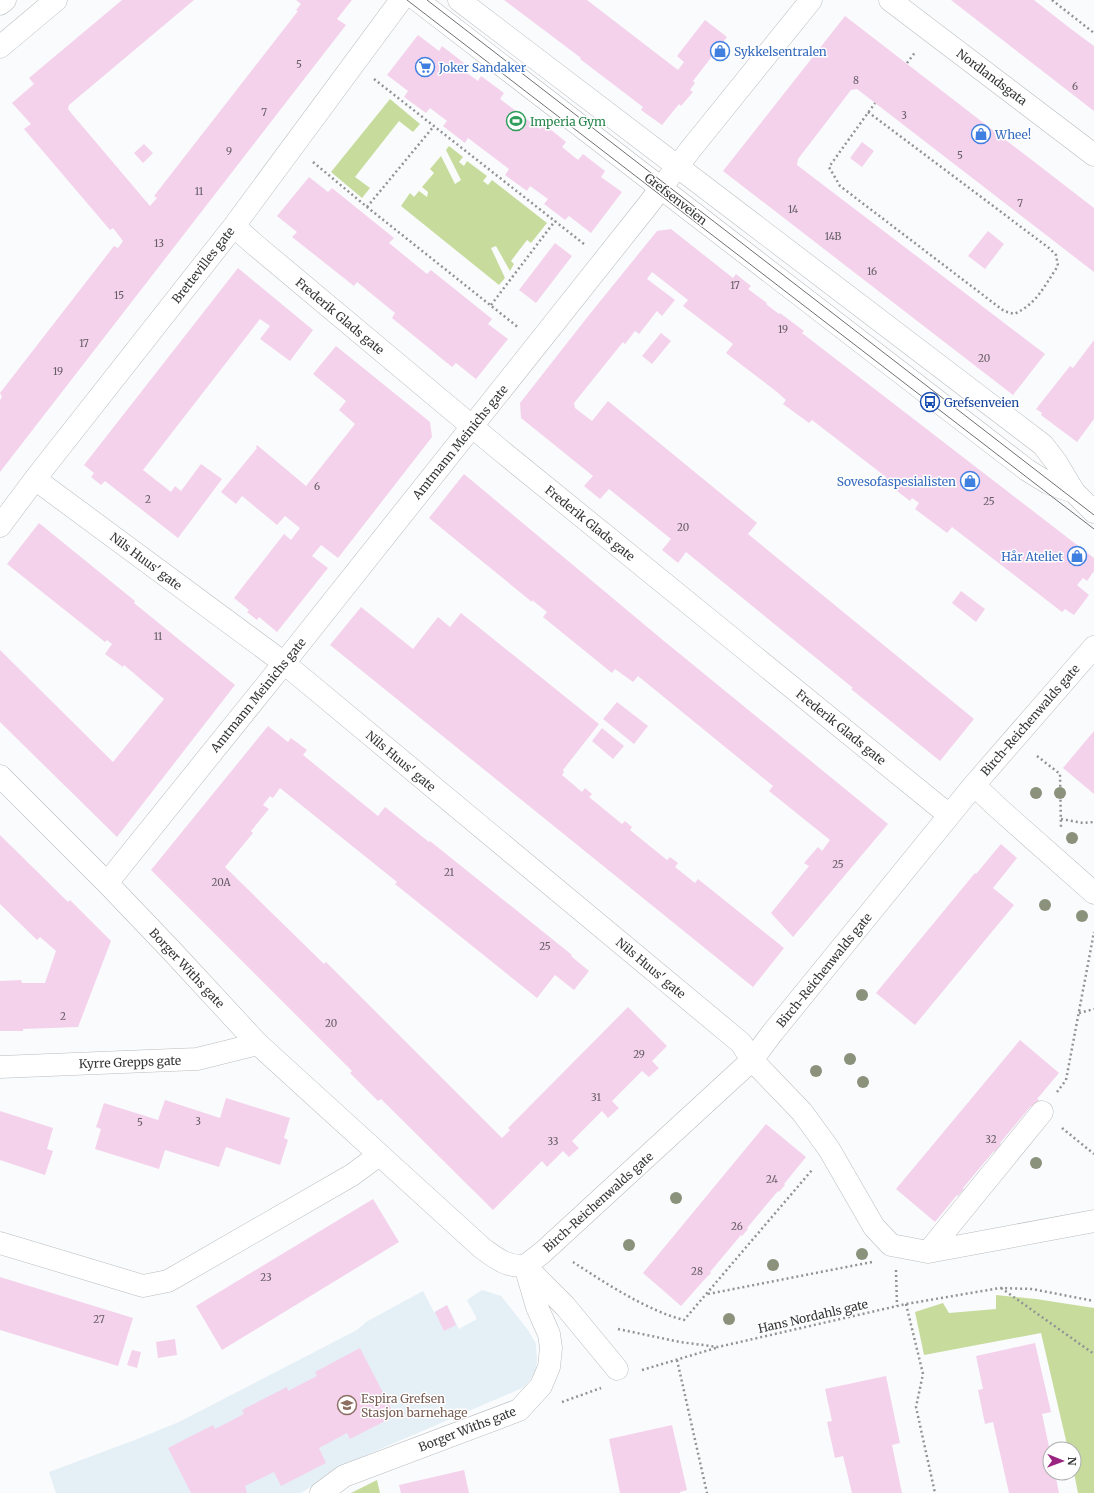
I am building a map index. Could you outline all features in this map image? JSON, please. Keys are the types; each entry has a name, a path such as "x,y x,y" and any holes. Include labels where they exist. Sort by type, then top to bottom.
{"street":[{"path":"0,4 5,0"},
{"path":"0,47 56,0"},
{"name":"Brettevilles gate","path":"0,526 35,479 234,226 401,0"},
{"name":"Grefsenveien","path":"417,0 1026,470 1048,482 1074,492"},
{"name":"Grefsenveien","path":"459,0 677,168 771,236 1043,445 1056,462 1074,492 1094,512"},
{"name":"Amtmann Meinichs gate","path":"107,883 284,663 811,0"},
{"name":"Nordlandsgata","path":"890,0 1094,155"},
{"name":"Frederik Glads gate","path":"234,226 472,426 949,815"},
{"name":"Nils Huus' gate","path":"35,479 284,663 741,1043 752,1060 802,1112 828,1149 874,1227 882,1236 891,1245 928,1252"},
{"name":"Birch-Reichenwalds gate","path":"524,1266 542,1253 752,1060 949,815 1094,646"},
{"name":"Borger Withs gate","path":"0,776 172,950 258,1044 482,1248 501,1262 514,1266 524,1266 537,1307 549,1334 551,1348 549,1367 541,1386 519,1410 344,1476 321,1493"},
{"path":"974,785 1094,892"},
{"name":"Kyrre Grepps gate","path":"0,1067 197,1059 258,1044"},
{"path":"928,1252 1042,1112"},
{"path":"0,1243 143,1286 168,1282 352,1175 379,1155"},
{"path":"928,1252 1094,1221"},
{"path":"524,1266 565,1306 620,1375"}],"path":[{"path":"1052,0 1094,33"},
{"path":"379,83 588,247"},
{"path":"868,112 1049,248 1056,255 1058,266 1033,302 1024,310 1014,314 1004,311 840,186 829,167 868,112 875,103"},
{"path":"367,207 434,126"},
{"path":"309,159 522,330"},
{"path":"491,305 555,221"},
{"path":"1037,756 1060,774 1062,863"},
{"path":"1061,819 1083,823 1094,822"},
{"path":"1094,932 1066,1080 1042,1112 1094,1154"},
{"path":"1079,1013 1094,1009"},
{"path":"573,1262 604,1282 667,1316 684,1320 708,1294 828,1149"},
{"path":"708,1294 880,1261"},
{"path":"895,1265 897,1306"},
{"path":"1000,1288 1094,1354"},
{"name":"Hans Nordahls gate","path":"612,1326 618,1330 718,1347 906,1304 1000,1288 1032,1289 1094,1301"},
{"path":"906,1304 923,1374 916,1407 935,1493"},
{"path":"561,1402 620,1375 677,1360 718,1347"},
{"path":"677,1360 707,1493"}],"shaded area":[{"name":"Espira Grefsen Stasjon barnehage","path":"482,1290 501,1296 528,1330 536,1344 537,1361 535,1373 525,1386 520,1389 364,1456 338,1469 301,1493 56,1493 49,1472 179,1422 357,1330 366,1322 423,1291 434,1312 447,1305 459,1329 477,1319 467,1300"}],"green space":[{"path":"390,99 420,124 413,132 399,121 355,177 370,188 362,198 331,172"},
{"path":"449,146 463,157 459,162 464,166 467,161 487,176 483,181 488,185 492,180 547,223 531,243 527,240 511,261 514,264 510,271 496,246 491,248 505,278 499,285 401,206 410,193 414,197 419,191 427,197 428,192 422,187 434,173 430,169 441,156 455,184 461,180 446,150"},
{"path":"996,1295 1036,1299 1094,1308 1094,1493 1078,1493 1076,1481 1082,1481 1082,1441 1066,1441 1041,1333 924,1355 915,1312 943,1303 949,1313 996,1309"},
{"path":"377,1480 380,1493 351,1493"}],"building":[{"path":"122,0 194,0 69,105 68,109 150,206 157,198 154,196 298,11 296,10 301,4 296,0 352,0 337,19 346,25 0,472 0,400 2,397 0,393 114,246 118,248 123,241 113,228 110,230 24,129 31,124 12,103 34,84 29,78"},
{"path":"504,0 587,0 678,70 684,62 677,56 705,20 727,37 693,81 695,83 690,90 693,92 681,106 679,104 662,125 641,110 643,107"},
{"path":"951,0 1034,0 1094,46 1094,111"},
{"path":"845,16 1094,208 1094,272 857,89 851,90 798,159 797,165 1045,354 1013,395 723,171"},
{"path":"418,35 439,51 442,46 464,63 460,68 478,81 481,76 504,93 500,99 540,129 544,124 566,142 562,147 578,160 583,154 605,171 601,177 622,192 591,233 569,216 565,220 544,204 548,199 530,186 527,191 505,175 509,169 468,138 465,143 443,126 447,121 430,108 426,113 404,97 408,91 387,75"},
{"path":"862,142 874,151 862,167 850,158"},
{"path":"144,144 153,153 143,163 134,153"},
{"path":"309,177 328,192 332,188 394,238 389,243 427,274 431,270 492,319 488,324 508,339 476,379 456,363 452,367 392,318 395,313 357,282 354,286 292,237 297,232 277,216"},
{"path":"671,229 733,278 736,274 751,286 748,289 779,314 780,313 804,331 802,333 1094,558 1094,571 1087,581 1083,578 1077,585 1089,595 1074,615 1065,609 1062,612 952,527 947,533 915,509 919,503 912,498 910,501 884,481 886,477 812,420 809,423 783,404 786,400 726,353 733,344 683,306 688,300 652,272 647,279 675,300 662,316 657,311 639,334 635,331 625,344 623,342 574,403 575,408 592,421 608,401 757,523 748,534 974,719 940,761 686,552 678,563 662,550 671,539 609,489 600,499 584,486 593,476 521,418 520,403 589,315 657,231"},
{"path":"988,231 1004,244 985,269 968,256"},
{"path":"555,243 572,256 536,303 519,290"},
{"path":"238,268 313,330 290,361 260,339 270,326 260,319 143,470 171,492 175,486 181,491 201,464 222,479 178,538 105,481 101,485 91,477 94,473 84,465"},
{"path":"661,333 671,341 652,364 642,356"},
{"path":"1094,340 1094,419 1077,442 1041,415 1042,413 1036,409 1070,366 1073,368"},
{"path":"336,346 430,422 432,437 338,558 321,545 312,556 328,568 277,632 259,617 257,620 247,612 249,610 234,598 284,534 291,540 300,528 285,516 277,525 242,496 236,504 221,492 257,448 257,445 306,486 355,424 339,410 346,401 313,374"},
{"path":"464,474 664,641 888,824 793,937 771,913 809,866 804,863 818,847 822,851 830,840 769,791 773,786 638,676 633,682 615,669 612,673 543,617 547,612 532,600 532,602 429,518"},
{"path":"39,523 235,685 117,837 0,722 0,650 113,762 164,699 124,665 123,667 105,654 112,644 107,640 105,642 7,564"},
{"path":"961,591 985,609 976,622 952,603"},
{"path":"361,607 413,649 438,617 450,627 461,613 599,724 563,770 564,772 562,775 582,792 585,788 592,794 589,797 622,824 625,821 632,827 630,830 667,860 670,857 678,863 675,867 695,883 698,879 784,948 753,987 330,645"},
{"path":"617,702 648,726 634,744 603,719"},
{"path":"268,726 288,742 291,738 307,750 303,755 378,816 385,807 429,842 430,841 572,955 571,956 589,971 574,990 555,975 537,998 395,884 397,882 280,788 273,798 270,796 263,805 269,809 251,831 253,833 225,867 324,964 326,962 502,1138 510,1130 508,1128 628,1007 667,1046 652,1061 659,1068 649,1077 642,1071 612,1101 619,1108 608,1118 602,1111 572,1141 579,1148 569,1157 563,1151 547,1167 542,1161 493,1210 381,1099 378,1101 350,1073 352,1071 151,870"},
{"path":"602,728 624,746 613,759 592,741"},
{"path":"1094,731 1094,794 1063,768"},
{"path":"0,835 68,902 70,900 111,941 78,1027 0,1031 0,981 21,980 22,983 45,983 56,951 40,937 37,940 0,904"},
{"path":"1001,844 1017,858 993,888 1014,905 915,1025 876,993 975,873 976,874"},
{"path":"1020,1040 1059,1073 1037,1099 1039,1100 1032,1107 1031,1106 1000,1143 1001,1144 995,1152 994,1151 963,1188 964,1189 958,1196 957,1195 935,1222 896,1189"},
{"path":"226,1098 290,1118 284,1138 288,1140 280,1165 226,1147 219,1167 165,1150 159,1169 95,1149 101,1129 96,1127 104,1103 158,1120 165,1100 220,1118"},
{"path":"0,1111 53,1128 47,1149 53,1151 45,1175 0,1160"},
{"path":"766,1124 806,1157 784,1184 785,1185 779,1192 778,1191 747,1228 748,1229 742,1236 741,1235 710,1272 711,1273 681,1306 643,1273"},
{"path":"373,1199 399,1242 222,1350 196,1306"},
{"path":"0,1277 133,1318 118,1366 0,1330"},
{"path":"447,1305 456,1325 444,1331 435,1312"},
{"path":"175,1339 177,1355 158,1358 156,1342"},
{"path":"1035,1343 1051,1412 1042,1414 1048,1441 1042,1441 1042,1481 1057,1481 1059,1493 1009,1493 993,1422 985,1424 978,1390 983,1389 976,1356"},
{"path":"360,1348 395,1416 350,1439 347,1433 319,1448 326,1463 281,1486 274,1472 245,1486 247,1493 191,1493 168,1448 213,1425 215,1429 244,1414 242,1410 287,1387 288,1391 317,1376 315,1372"},
{"path":"132,1350 141,1352 137,1368 127,1365"},
{"path":"886,1376 900,1443 892,1445 902,1493 852,1493 843,1456 835,1458 827,1422 832,1421 825,1389"},
{"path":"672,1425 687,1490 680,1493 620,1493 609,1439"},
{"path":"464,1470 469,1493 401,1493 399,1485"}],"tram line":[{"path":"407,0 1094,529"},
{"path":"427,0 1094,515"}],"place":[{"name":"Sykkelsentralen","path":"720,51"},
{"name":"Joker Sandaker","path":"425,67"},
{"name":"Imperia Gym","path":"516,121"},
{"name":"Whee!","path":"981,134"},
{"name":"Grefsenveien","path":"930,402"},
{"name":"Sovesofaspesialisten","path":"970,481"},
{"name":"Hår Ateliet","path":"1077,556"},
{"name":"Espira Grefsen Stasjon barnehage","path":"347,1405"}]}
